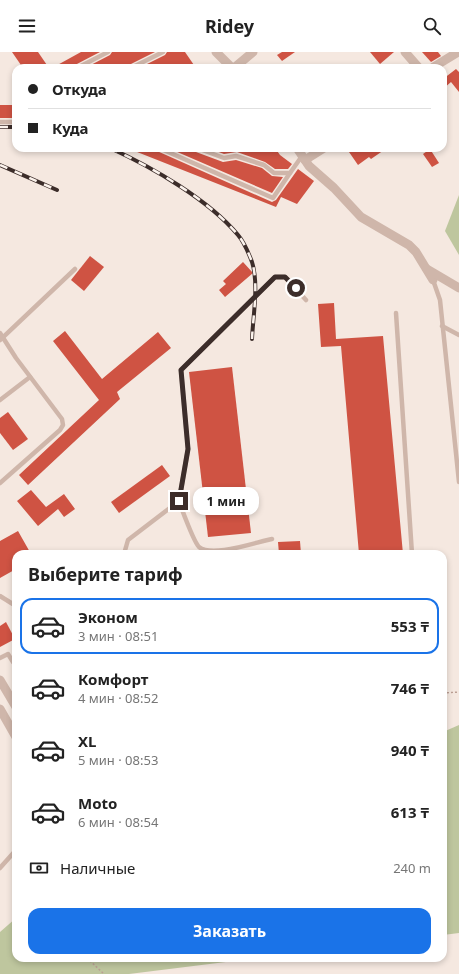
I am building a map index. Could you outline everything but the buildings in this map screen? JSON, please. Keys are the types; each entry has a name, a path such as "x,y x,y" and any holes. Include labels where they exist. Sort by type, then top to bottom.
{"street":[{"path":"216,52 229,64"},
{"path":"238,64 253,52"},
{"path":"405,52 416,64"},
{"path":"438,64 458,52"},
{"path":"301,154 309,166 334,188 361,217 409,245 433,280"},
{"path":"426,268 459,288"},
{"path":"0,680 12,700"},
{"path":"0,708 12,730"}],"lane":[{"path":"85,64 108,52"},
{"path":"139,64 163,52"},
{"path":"0,122 12,122"},
{"path":"169,152 273,198 301,154"},
{"path":"208,152 224,158 236,156 264,165 274,173 290,173"},
{"path":"2,339 75,269"},
{"path":"205,550 198,546 179,501 188,449 181,370 275,277 285,277 306,300"},
{"path":"433,280 440,300 459,482"},
{"path":"396,313 412,550"},
{"path":"442,326 456,332 459,335"},
{"path":"0,333 2,339 62,419 63,425 60,430 1,480"},
{"path":"0,400 30,377"},
{"path":"125,550 128,540 179,501"},
{"path":"223,550 272,539"},
{"path":"0,596 12,604"},
{"path":"0,658 8,654 12,660"},
{"path":"0,868 12,854"}],"path":[{"path":"447,693 459,692"},
{"path":"90,962 104,974"}],"green space":[{"path":"459,195 459,255 445,231"},
{"path":"459,725 459,933 447,934 447,730"},
{"path":"12,922 12,962 225,962 129,974 0,974 0,932"}],"railway":[{"path":"0,127 12,127"},
{"path":"118,152 144,165 196,197 226,222 240,238 252,262 254,271 255,300 252,339"},
{"path":"0,165 57,190"}],"route":[{"path":"179,501 188,449 181,370 255,295 275,277 285,277 296,288"}]}
